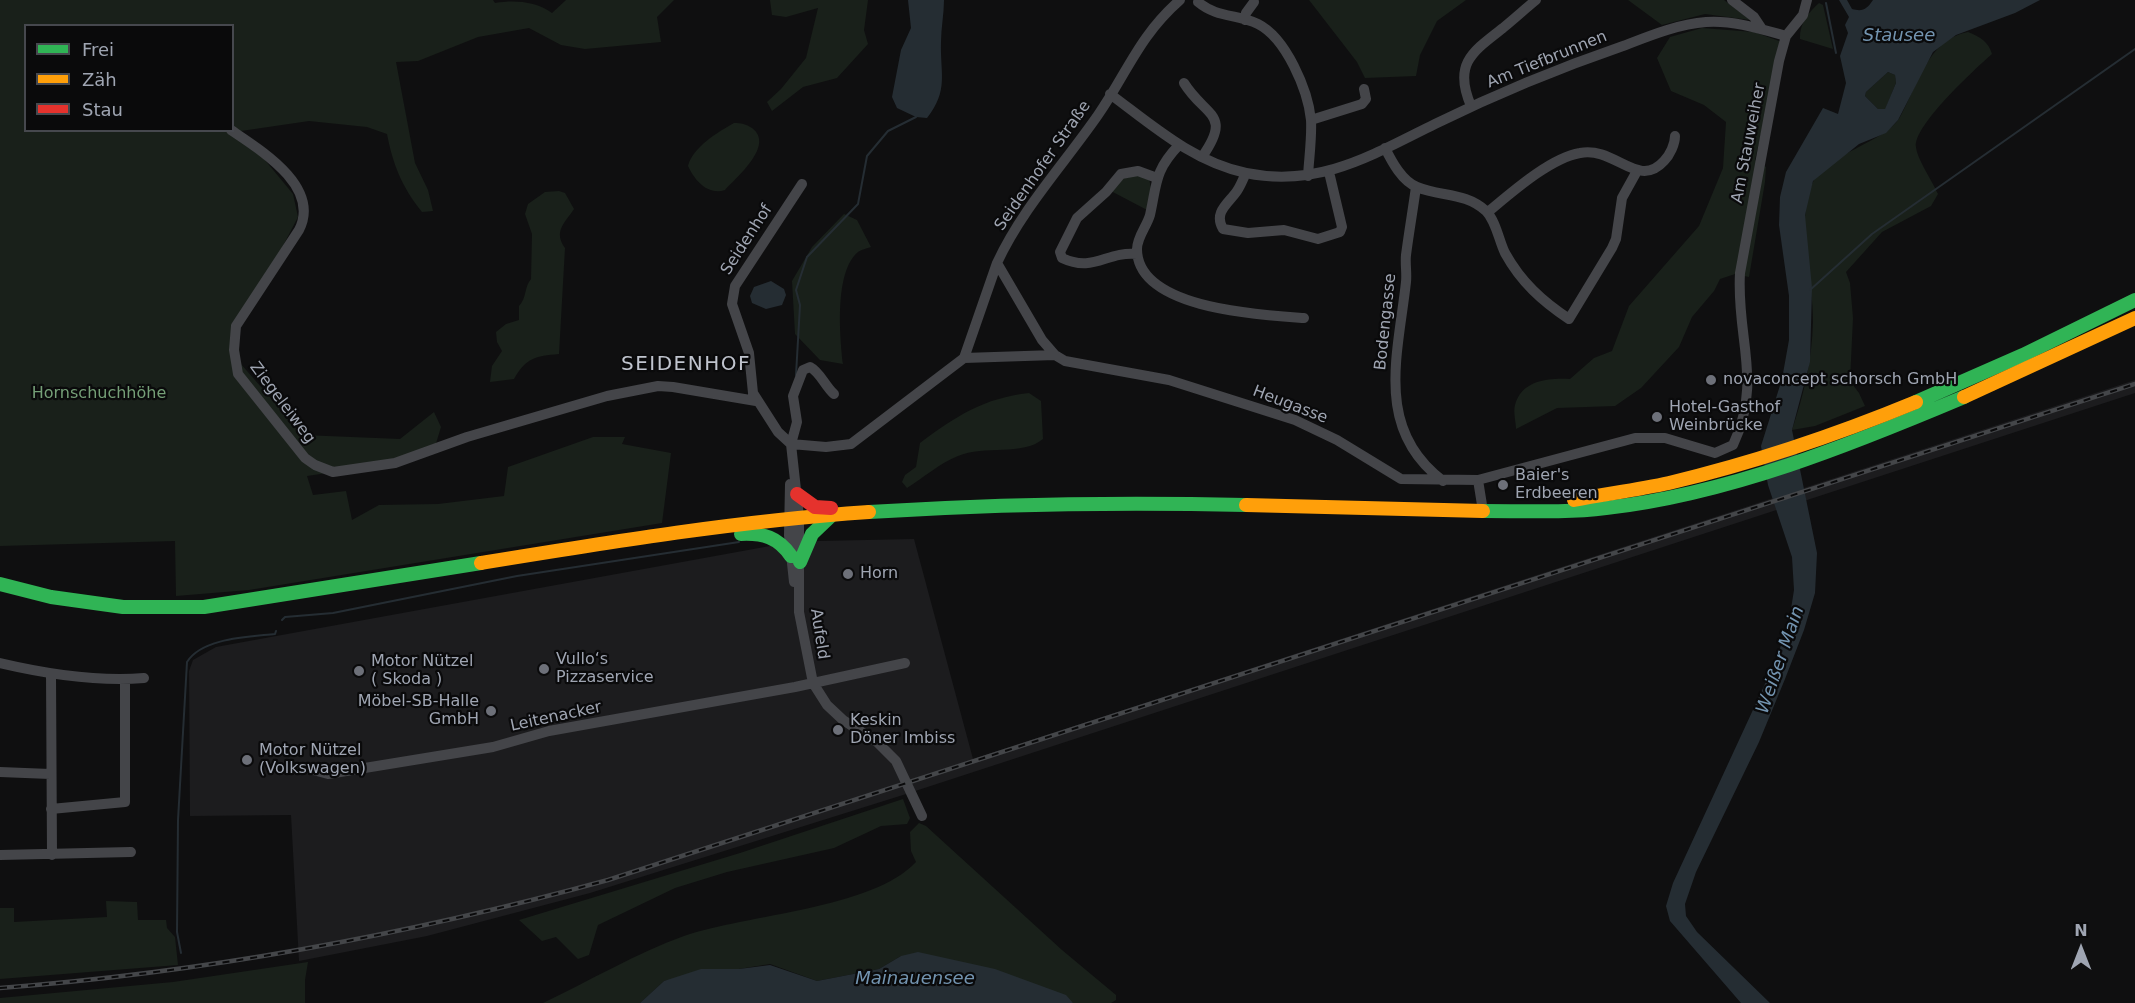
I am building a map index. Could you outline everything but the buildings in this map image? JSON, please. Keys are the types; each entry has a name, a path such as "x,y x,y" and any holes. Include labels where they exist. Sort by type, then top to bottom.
{"main road":[{"path":"1531,510 1668,483 1745,462 1804,442 1922,398 2060,338 2135,300"},
{"path":"0,584 51,597 123,607 204,607 678,531 833,514 1029,503 1100,502 1483,511 1605,508 1692,493 1748,477 1929,414 2067,352 2135,318"},
{"path":"796,494 815,507 837,508 849,513"},
{"path":"678,531 708,535 768,534 781,542 795,559 812,534 833,514"}],"street":[{"name":"Seidenhofer Straße","path":"997,263 1028,208 1100,113 1144,37 1180,0"},
{"path":"1471,106 1464,84 1469,57 1481,43 1536,0"},
{"path":"1732,0 1754,17 1762,29"},
{"name":"Am Stauweiher","path":"1479,480 1635,438 1665,438 1715,453 1733,445 1749,392 1750,374 1738,297 1742,261 1786,36 1803,15 1807,0"},
{"path":"1198,2 1217,15 1245,20 1265,28 1287,55 1298,74 1311,120 1308,176"},
{"path":"1245,20 1246,13 1254,3"},
{"name":"Am Tiefbrunnen","path":"1110,94 1179,145 1202,157 1246,173 1281,178 1308,176 1329,172 1385,148 1471,106 1585,59 1697,23 1736,24 1786,36"},
{"path":"1184,82 1191,94 1213,115 1216,123 1212,140 1202,157"},
{"path":"1311,120 1362,104 1366,99 1364,89"},
{"name":"Ziegeleiweg","path":"234,132 269,155 289,178 304,203 305,218 236,326 234,350 238,374 305,458 315,465 333,472 395,463 466,437 608,396 658,386 756,401"},
{"path":"1488,212 1524,182 1580,153 1605,153 1636,171 1656,170 1667,159 1675,136"},
{"path":"1179,145 1165,162 1157,178 1152,193 1150,216 1137,246 1137,254 1147,278 1179,297 1248,313 1304,318"},
{"path":"1385,148 1404,177 1416,187 1456,194 1488,212 1505,252 1520,277 1546,304 1569,319 1612,248 1616,239 1622,198 1636,171"},
{"path":"1137,254 1119,254 1099,262 1081,265 1062,258 1060,252 1077,218 1121,174 1138,171 1157,178"},
{"path":"1246,173 1236,192 1221,212 1219,220 1223,229 1248,233 1284,230 1318,239 1334,236 1340,232 1342,227 1329,172"},
{"name":"Seidenhof","path":"791,444 756,401 750,385 746,343 732,303 732,293 802,184"},
{"name":"Bodengasse","path":"1416,187 1406,258 1407,280 1399,332 1395,390 1398,412 1409,444 1420,460 1444,481"},
{"path":"997,263 1042,340 1055,355"},
{"path":"791,444 826,447 851,444 964,358 997,263"},
{"path":"964,358 1055,355"},
{"name":"Heugasse","path":"1055,355 1082,366 1141,374 1196,387 1295,420 1337,440 1401,479 1479,480"},
{"path":"794,517 791,444 797,422 793,396 803,370 810,367 816,370 824,385 834,394"},
{"path":"793,475 796,494 794,517"},
{"path":"1479,480 1483,511"},
{"name":"Aufeld","path":"794,517 798,590 808,667 813,683 827,705 843,720 877,742 896,761 922,816"},
{"path":"0,663 51,674 125,680 144,678"},
{"name":"Aufeld","path":"813,683 905,663"},
{"path":"51,674 52,855"},
{"path":"51,808 125,802 125,680"},
{"name":"Leitenacker","path":"306,768 327,774 493,747 549,731 813,683"},
{"path":"0,772 50,774"},
{"path":"0,855 131,852"}],"shaded area":[{"path":"2135,380 2135,393 903,795 590,893 427,936 299,961 291,815 190,816 189,671 193,660 216,647 770,546 819,541 914,539 973,759"}],"green space":[{"name":"Hornschuchhöhe","path":"0,0 493,0 495,3 532,4 552,13 566,0 674,0 657,17 661,42 585,49 561,45 529,28 478,37 418,61 396,62 415,163 428,190 433,211 422,212 409,194 395,166 387,134 367,127 309,121 241,131 293,194 298,217 238,332 240,363 303,435 400,439 434,412 441,427 434,450 395,463 307,476 313,495 346,491 352,520 379,505 438,504 504,496 508,467 593,437 625,437 622,444 671,453 662,523 249,590 176,596 175,541 0,546"},
{"path":"770,0 868,0 864,30 868,44 837,78 803,87 772,111 767,102 781,89 806,58 818,8 786,17 772,15"},
{"path":"1309,0 1466,0 1437,21 1420,55 1416,76 1365,78 1357,62"},
{"path":"1628,0 1724,0 1750,20 1705,14 1662,25"},
{"path":"1819,3 1823,5 1833,49 1800,39 1805,19"},
{"path":"1702,28 1754,32 1782,42 1755,160 1766,167 1749,277 1735,274 1720,279 1714,291 1692,317 1679,347 1641,388 1615,406 1557,408 1516,429 1515,405 1523,390 1545,380 1570,379 1594,358 1612,351 1629,306 1699,226 1723,168 1726,122 1704,105 1671,91 1657,58 1670,37"},
{"path":"1968,32 1983,40 1992,54 1934,112 1924,126 1916,147 1938,194 1931,206 1882,232 1846,272 1850,283 1853,318 1850,381 1865,406 1815,426 1792,430 1807,377 1811,350 1813,306 1806,251 1805,214 1813,182 1830,163 1893,126 1933,54 1954,36"},
{"path":"1888,72 1895,75 1896,83 1885,110 1878,109 1865,96 1866,92"},
{"path":"734,123 752,128 758,135 757,152 725,190 712,191 698,181 688,166 701,146"},
{"path":"1127,174 1149,178 1151,189 1149,211 1109,190"},
{"path":"545,192 565,193 574,209 560,232 565,248 559,354 532,359 514,379 490,382 492,366 502,351 497,342 496,332 506,324 519,320 519,306 531,279 532,234 525,214 528,204"},
{"path":"844,214 857,220 871,247 858,252 850,261 845,274 840,305 843,364 820,360 795,334 792,281 812,247"},
{"path":"1029,393 1041,401 1043,439 1025,447 979,451 958,456 907,488 902,482 905,475 916,467 920,443 933,433 984,404 1013,395"},
{"path":"903,799 910,818 907,824 881,826 834,848 727,872 675,888 598,925 589,955 578,959 556,937 542,941 519,920 740,853"},
{"path":"919,823 926,826 1062,950 1116,995 1116,1000 1111,1003 1073,1003 901,956 879,969 817,981 770,964 664,981 640,1003 543,1003 631,959 684,936 840,900 896,878 916,862 911,851 910,832"},
{"path":"106,901 137,902 138,920 166,920 167,928 175,937 178,965 0,979 0,908 14,908 14,922 107,917"},
{"path":"308,962 305,1003 0,1003 0,998 173,982"}],"water":[{"path":"908,0 944,0 941,90 927,118 916,117 897,108 892,97 901,50 911,28"},
{"path":"1839,0 1847,0 1852,9 1862,10 1867,8 1873,0 2040,0 2015,13 1956,35 1933,52 1898,120 1886,133 1859,144 1813,181 1805,215 1812,288 1810,362 1792,430 1817,553 1815,593 1804,630 1759,742 1696,872 1685,904 1686,916 1697,932 1770,1003 1741,1003 1670,921 1666,906 1673,883 1770,673 1788,628 1794,590 1792,557 1768,485 1761,446 1782,379 1789,340 1789,296 1779,225 1780,197 1786,172 1823,108 1838,114 1846,83 1840,56 1848,33 1845,25 1849,17","holes":["1888,72 1895,75 1896,83 1885,109 1878,109 1865,96 1866,92"]},
{"path":"771,281 784,289 786,295 782,305 766,309 752,303 750,296 754,287"},
{"name":"Mainauensee","path":"918,952 995,969 1066,995 1073,1003 640,1003 664,981 701,969 739,969 770,965 817,981 879,969 901,956"}],"waterway":[{"path":"1826,3 1836,53"},
{"path":"1810,290 1872,234 2135,49"},
{"path":"796,375 800,305 796,290 807,257 858,204 867,156 888,131 916,117"},
{"path":"282,620 285,617 333,613 517,576 739,542"},
{"path":"181,953 177,932 178,820 187,662 194,654 214,643 275,634 276,631"}],"railway":[{"path":"0,988 154,972 307,949 457,918 608,880 2135,384"}],"traffic: fast":[{"path":"1916,402 2023,355 2135,300"},
{"path":"1483,511 1591,510 1698,492 1833,450 1964,397"},
{"path":"869,512 1058,504 1246,505"},
{"path":"800,562 812,534 833,514"},
{"path":"741,534 756,534 775,540 791,556"},
{"path":"0,584 51,597 123,607 204,607 481,563"}],"traffic: slow":[{"path":"1964,397 2135,318"},
{"path":"1574,500 1669,483 1732,467 1825,437 1916,402"},
{"path":"1246,505 1483,511"},
{"path":"481,563 723,527 869,512"}],"traffic: jam":[{"path":"797,494 815,507 831,508"}],"place":[{"name":"novaconcept schorsch GmbH","path":"1711,380"},
{"name":"Hotel-Gasthof Weinbrücke","path":"1657,417"},
{"name":"Baier's Erdbeeren","path":"1503,485"},
{"name":"Horn","path":"848,574"},
{"name":"Vullo‘s Pizzaservice","path":"544,669"},
{"name":"Motor Nützel ( Skoda )","path":"359,671"},
{"name":"Möbel-SB-Halle GmbH","path":"491,711"},
{"name":"Keskin Döner Imbiss","path":"838,730"},
{"name":"Motor Nützel (Volkswagen)","path":"247,760"}],"district":[{"name":"SEIDENHOF","path":"686,365"}],"water label":[{"name":"Stausee","path":"1899,36"},
{"name":"Weißer Main","path":"1781,660"}]}
